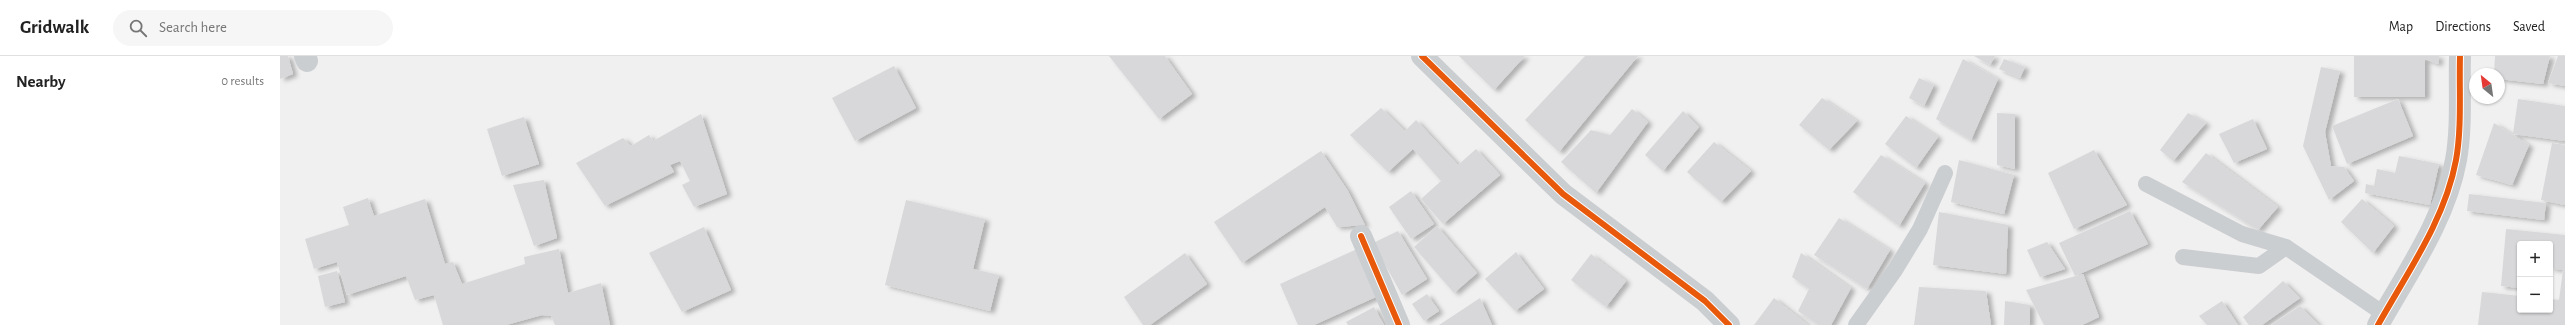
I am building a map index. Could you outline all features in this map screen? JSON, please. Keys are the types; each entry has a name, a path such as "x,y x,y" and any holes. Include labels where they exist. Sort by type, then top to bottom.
{"street":[{"path":"1422,56 1563,194 1705,301 1729,325"},
{"path":"2381,320 2425,244 2450,185 2456,159 2460,56"},
{"path":"1361,236 1399,325"}],"lane":[{"path":"1856,325 1896,270 1920,228 1945,173"},
{"path":"2146,184 2242,234 2286,247 2381,320"},
{"path":"2183,257 2259,266 2286,247"}],"building":[{"path":"280,56 288,56 293,74 280,79"},
{"path":"1109,56 1165,56 1192,94 1159,119"},
{"path":"1459,56 1525,56 1494,90"},
{"path":"1585,56 1638,56 1559,152 1525,120"},
{"path":"1974,56 1995,56 1990,65"},
{"path":"2354,56 2439,56 2438,64 2425,59 2425,97 2354,97"},
{"path":"2495,56 2550,56 2543,84 2505,80 2505,68 2494,68"},
{"path":"2558,56 2565,56 2565,86 2548,83"},
{"path":"1963,59 1998,79 1971,140 1936,119"},
{"path":"2004,59 2025,67 2020,78 1999,69"},
{"path":"894,66 916,108 855,141 832,98"},
{"path":"2321,67 2340,71 2325,132 2331,166 2344,167 2354,181 2329,200 2303,146"},
{"path":"1919,78 1934,85 1924,106 1909,98"},
{"path":"1822,98 1857,121 1829,150 1799,125"},
{"path":"2398,99 2413,136 2347,164 2332,126"},
{"path":"2518,99 2565,106 2565,141 2513,134"},
{"path":"1381,108 1405,131 1416,120 1458,165 1476,149 1500,175 1443,224 1421,199 1441,181 1413,149 1388,172 1350,135"},
{"path":"1632,109 1648,122 1596,193 1561,162 1591,130 1610,135"},
{"path":"1683,111 1699,127 1663,171 1645,155"},
{"path":"1997,113 2015,114 2015,169 1997,165"},
{"path":"2188,113 2206,123 2173,161 2160,150"},
{"path":"701,114 727,194 694,207 682,185 690,181 680,161 670,165 674,172 605,206 576,163 623,138 631,146 649,135 653,141"},
{"path":"1906,116 1938,137 1916,168 1885,144"},
{"path":"524,117 539,164 502,176 487,129"},
{"path":"2253,119 2267,149 2234,163 2219,134"},
{"path":"2494,123 2529,145 2512,185 2476,175"},
{"path":"1714,142 1751,171 1721,202 1687,172"},
{"path":"2552,143 2565,145 2565,205 2541,200"},
{"path":"2094,150 2127,205 2074,229 2048,173"},
{"path":"1321,151 1348,191 1365,225 1337,227 1325,207 1242,263 1214,222"},
{"path":"2206,153 2278,207 2258,230 2182,182"},
{"path":"1881,155 1925,183 1899,226 1853,192"},
{"path":"2399,156 2439,164 2430,205 2365,193 2366,184 2374,186 2377,169 2395,173"},
{"path":"1959,160 2014,175 2004,214 1951,202"},
{"path":"544,180 557,238 534,246 513,185"},
{"path":"1411,191 1434,224 1411,239 1389,207"},
{"path":"2469,194 2546,203 2544,220 2467,211"},
{"path":"368,198 374,216 425,199 445,264 453,262 462,284 525,264 524,257 559,249 568,293 601,283 610,325 555,325 551,316 542,315 506,325 443,325 434,295 415,300 406,276 347,295 337,262 314,269 305,239 349,225 343,207"},
{"path":"2362,199 2394,226 2373,253 2341,222"},
{"path":"906,200 985,219 973,269 999,275 990,311 885,285"},
{"path":"2130,211 2148,244 2075,276 2059,243"},
{"path":"1939,212 2008,225 2006,274 1933,265"},
{"path":"1839,218 1890,250 1867,289 1814,255"},
{"path":"1437,226 1477,273 1454,293 1414,247"},
{"path":"704,227 731,290 682,312 649,253"},
{"path":"2506,229 2565,235 2565,325 2478,325 2482,292 2517,296 2517,313 2553,313 2553,299 2559,300 2563,270 2553,268 2553,241 2517,241 2517,288 2501,286"},
{"path":"1398,231 1427,279 1402,295 1373,243"},
{"path":"2047,242 2065,269 2040,277 2027,250"},
{"path":"1357,249 1378,296 1314,325 1298,325 1280,284"},
{"path":"1516,252 1544,289 1515,311 1485,279"},
{"path":"1185,253 1207,284 1150,325 1143,325 1124,297"},
{"path":"1801,253 1851,288 1831,325 1818,325 1798,311 1809,289 1792,277"},
{"path":"1591,254 1626,281 1606,307 1571,280"},
{"path":"337,271 345,302 325,307 318,276"},
{"path":"2083,274 2099,317 2082,325 2044,325 2026,290"},
{"path":"2283,281 2300,298 2262,325 2249,325 2243,317"},
{"path":"1919,287 1986,291 1991,325 1914,325"},
{"path":"1427,294 1439,311 1424,321 1412,304"},
{"path":"1480,298 1492,325 1439,325"},
{"path":"1774,298 1808,325 1754,325"},
{"path":"2005,301 2030,305 2030,325 2004,325"},
{"path":"2222,301 2238,325 2207,325 2199,316"},
{"path":"2300,306 2319,325 2271,325"},
{"path":"1374,307 1384,325 1348,325 1346,322"}],"cycle path":[{"path":"1422,56 1563,194 1705,301 1729,325"},
{"path":"2378,325 2424,246 2451,182 2456,160 2459,135 2460,56"},
{"path":"1361,236 1399,325"}]}
